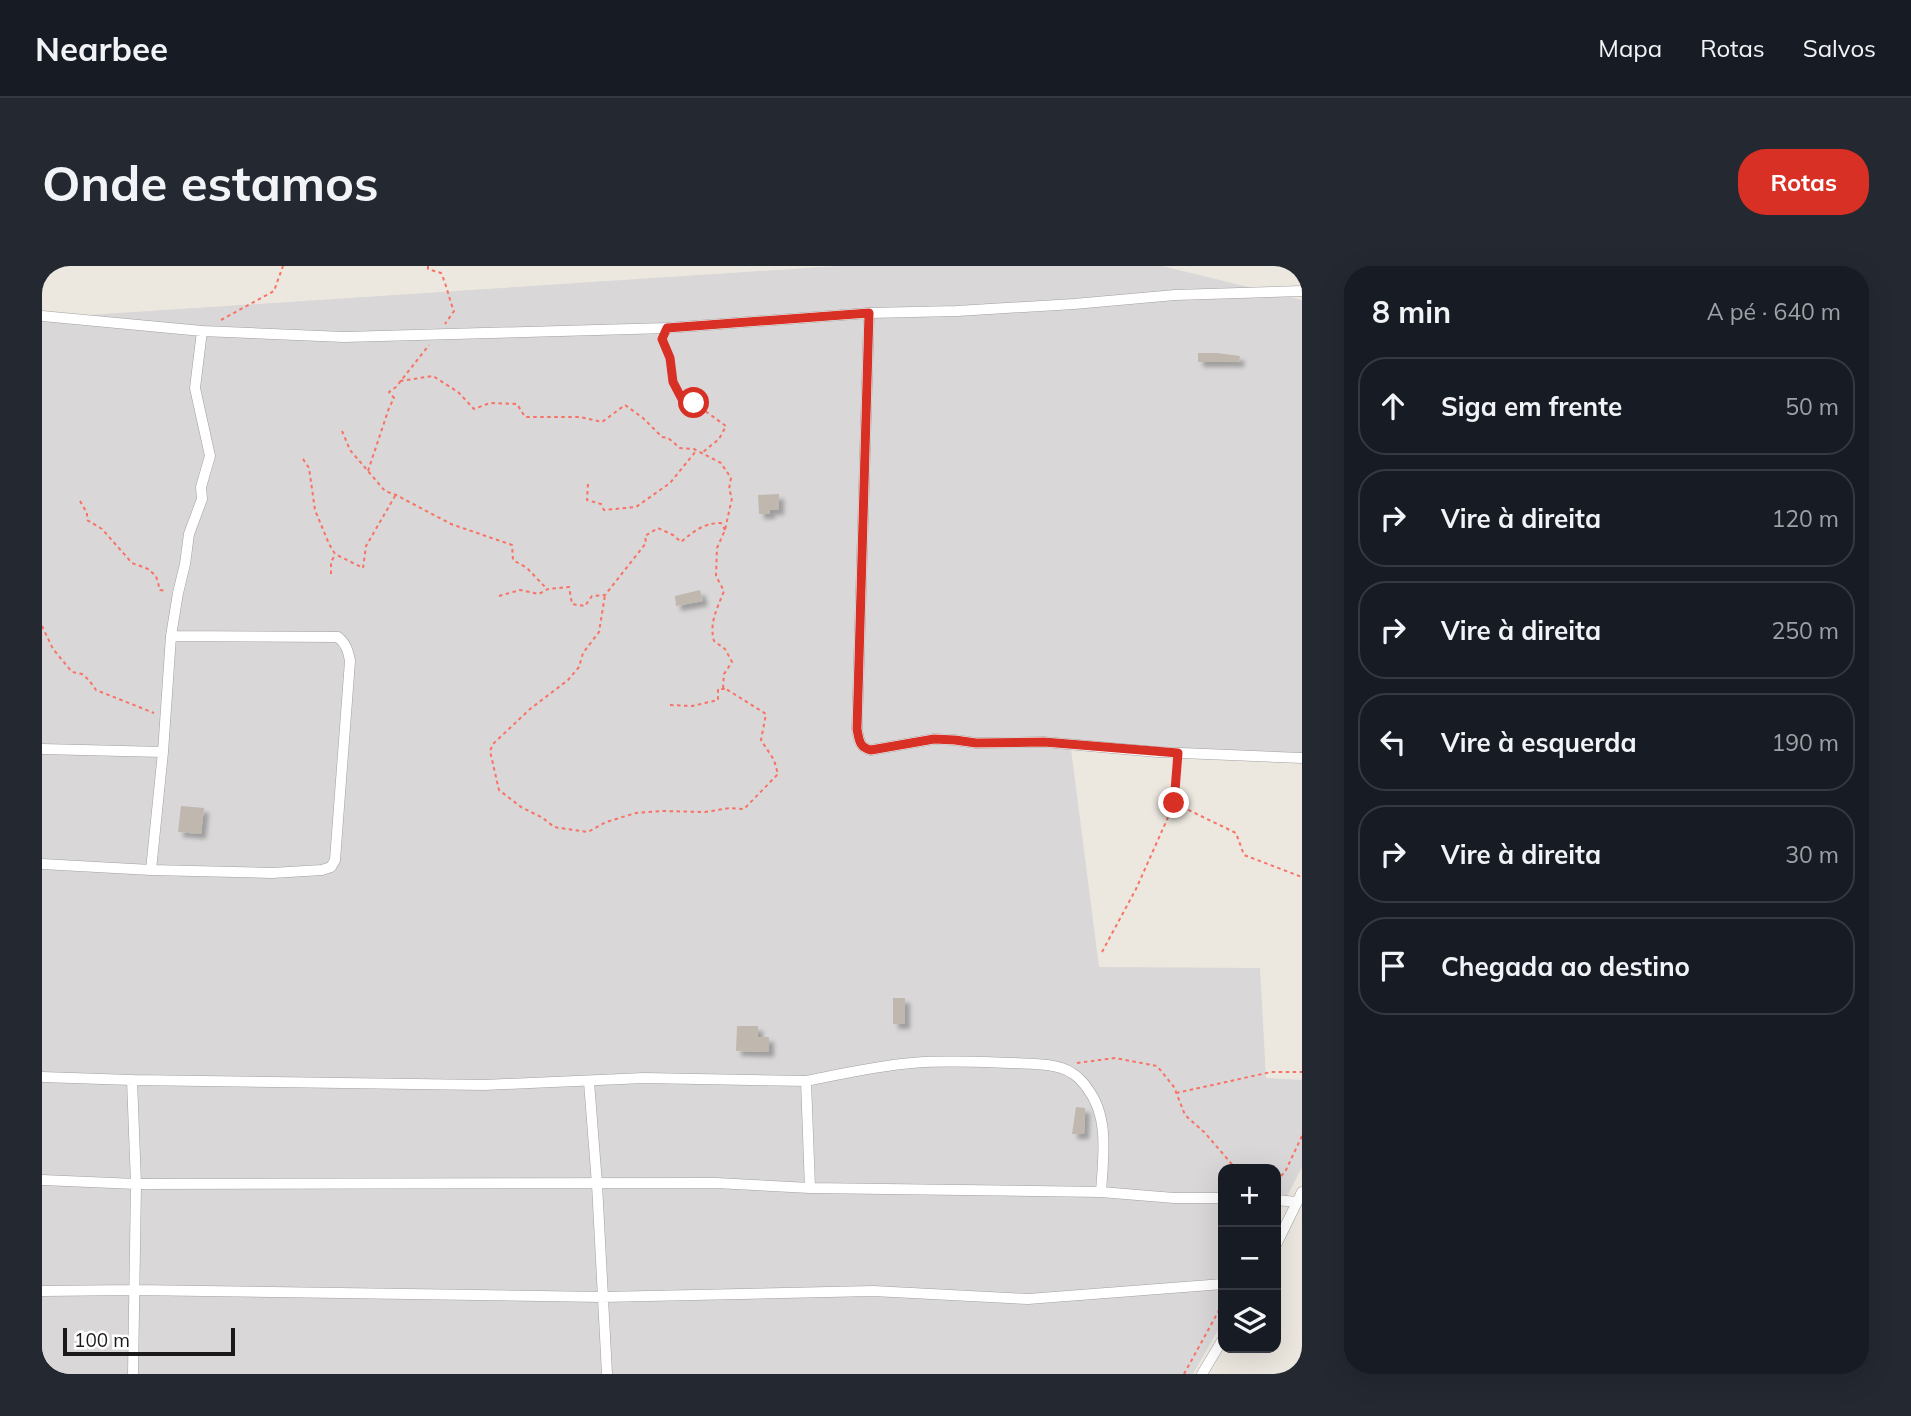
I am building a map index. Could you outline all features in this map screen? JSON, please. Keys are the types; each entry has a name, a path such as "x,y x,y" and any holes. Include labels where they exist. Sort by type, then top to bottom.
{"street":[{"path":"42,316 202,331 344,337 667,328 869,313 1074,304 1175,295 1302,292"},
{"path":"869,313 857,729 862,747 871,750 934,739 995,744 1044,742 1178,753 1302,758"},
{"path":"151,870 171,636 189,534 202,499 201,486 210,456 195,388 202,331"},
{"path":"42,864 272,873 327,869 335,860 350,661 344,643 338,637 171,636"},
{"path":"42,749 163,752"},
{"path":"42,1077 484,1085 644,1078 806,1081 881,1067 961,1061 1055,1067 1071,1072 1088,1088 1098,1107 1104,1135 1101,1192"},
{"path":"132,1080 136,1184 133,1374"},
{"path":"806,1081 810,1188"},
{"path":"589,1082 607,1374"},
{"path":"42,1181 136,1184 716,1183 810,1188 1101,1192 1174,1198 1218,1198"},
{"path":"1281,1235 1302,1192"},
{"path":"1281,1200 1297,1202"},
{"path":"42,1291 602,1297 873,1291 1028,1299 1218,1284"},
{"path":"1202,1374 1218,1347"}],"path":[{"path":"202,331 274,291 283,266"},
{"path":"367,472 394,398 388,392 400,381 454,311 441,273 428,269 428,266"},
{"path":"667,328 662,339 670,358 673,382 683,401 694,403 726,426 719,439 702,453"},
{"path":"400,381 433,376 458,391 474,409 490,403 517,404 525,417 580,418 602,422 625,405 662,437 668,438 680,448 696,450 721,463 731,478 729,489 732,498 725,530 717,548 716,576 724,591 712,621 711,631 714,641 724,649 732,662 724,674 723,687 766,714 761,740 774,760 778,774 744,809 730,808 705,813 636,813 606,822 588,832 554,827 499,790 490,751 493,744 530,709 568,680 579,667 583,653 599,632 605,594 646,543 645,536 658,528 681,542 696,529 712,523 721,523 725,530"},
{"path":"342,431 350,450 384,491 452,524 512,545 513,560 527,568 548,589"},
{"path":"588,484 587,500 601,504 604,510 636,507 670,483 691,460 696,450"},
{"path":"303,459 309,468 320,526 335,554 363,568 366,546 396,495"},
{"path":"80,501 87,513 87,520 102,529 132,563 148,569 156,576 160,590 178,593"},
{"path":"331,574 331,562 335,554"},
{"path":"499,596 520,590 539,594 548,589 569,587 572,604 585,606 592,596 605,594"},
{"path":"42,626 53,649 72,672 82,674 96,690 165,717"},
{"path":"670,705 692,706 708,703 718,700 718,689 726,689"},
{"path":"1102,952 1136,889 1174,803 1178,753"},
{"path":"1174,803 1236,832 1244,855 1302,877"},
{"path":"1076,1063 1115,1059 1157,1066 1174,1087 1185,1115 1232,1164"},
{"path":"1176,1093 1272,1072 1302,1072"},
{"path":"1281,1176 1302,1136"},
{"path":"1184,1374 1218,1312"}],"shaded area":[{"path":"838,266 1162,266 1302,300 1302,762 1070,741 1099,967 1260,968 1266,1078 1302,1080 1302,1167 1281,1208 1281,1164 1218,1164 1218,1330 1193,1374 42,1374 42,318"}],"building":[{"path":"1198,353 1240,356 1239,362 1198,362"},
{"path":"779,494 779,510 770,510 770,514 759,514 758,495"},
{"path":"700,590 703,601 676,606 675,596"},
{"path":"181,806 204,808 201,834 178,832"},
{"path":"893,998 905,998 905,1024 893,1024"},
{"path":"737,1026 758,1026 758,1037 769,1037 769,1052 736,1051"},
{"path":"1076,1107 1085,1108 1084,1134 1072,1134"}],"route":[{"path":"694,403 683,401 673,382 670,358 662,339 667,328 869,313 857,729 862,747 871,750 934,739 1004,744 1044,742 1178,753 1174,803"}]}
